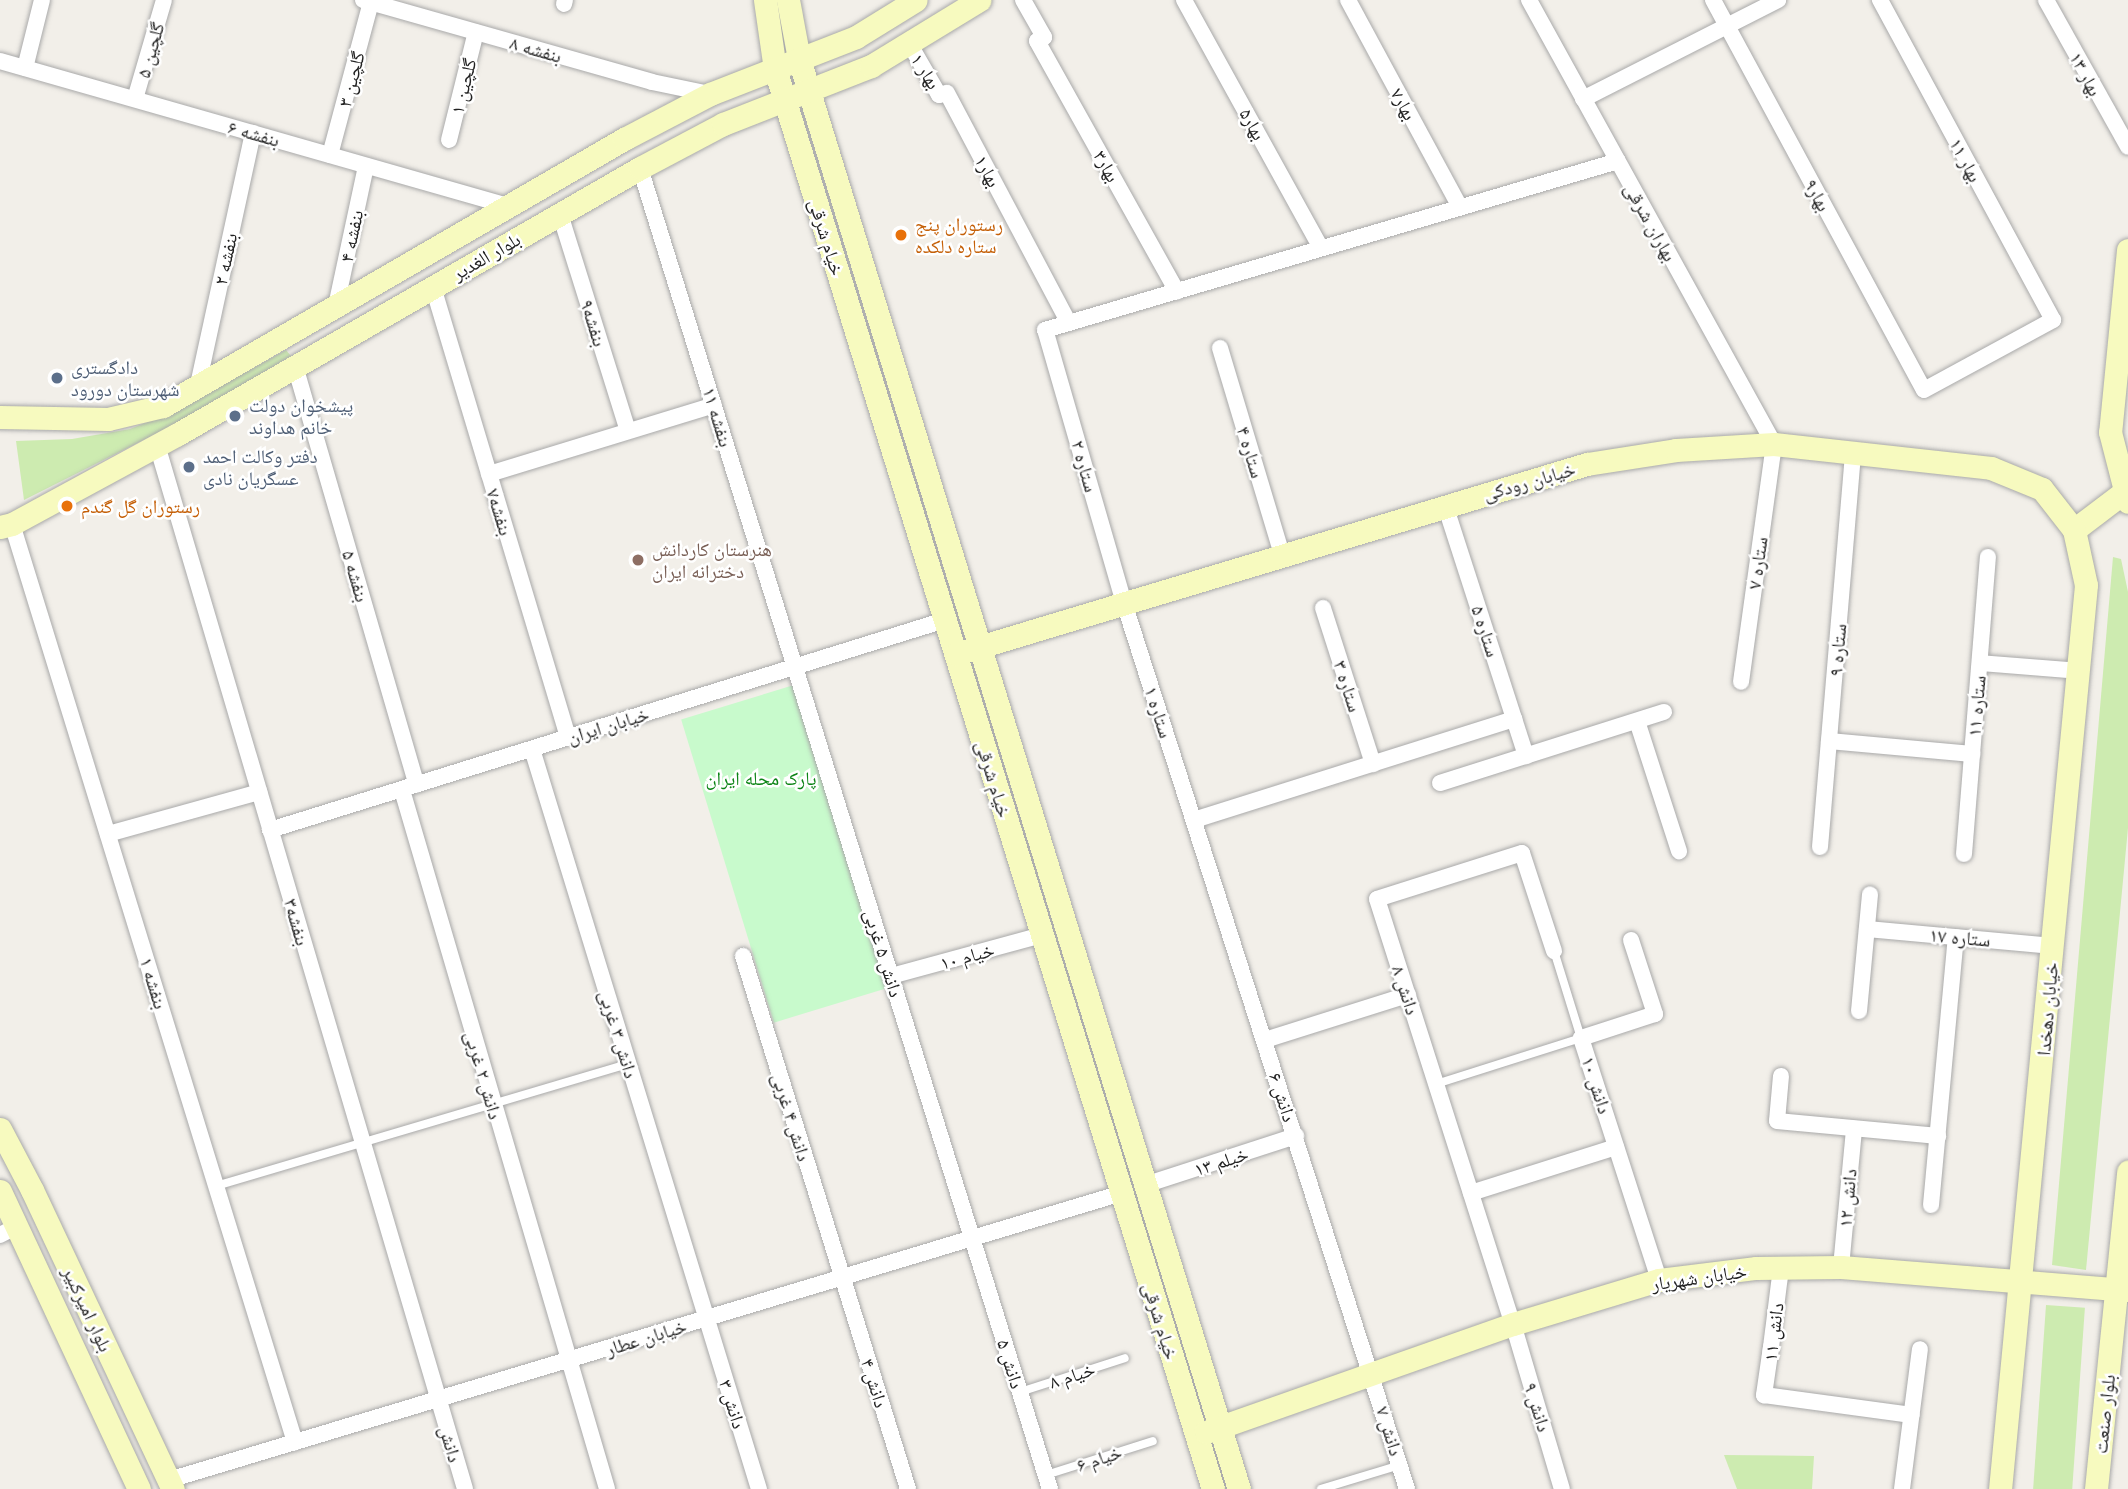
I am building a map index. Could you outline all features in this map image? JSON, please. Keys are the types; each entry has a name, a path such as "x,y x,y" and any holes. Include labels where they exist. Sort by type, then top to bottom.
{"street":[{"path":"25,68 43,0"},
{"name":"گلچین ۵","path":"135,99 164,0"},
{"name":"خیام شرقی","path":"765,0 775,69 1213,1489"},
{"name":"خیام شرقی","path":"788,0 799,60 808,90 1239,1489"},
{"name":"بلوار الغدیر","path":"0,417 108,419 163,406 508,206 709,94 856,37 916,0"},
{"name":"بلوار الغدیر","path":"6,526 157,444 640,168 723,124 871,66 979,0"},
{"name":"بهار۳","path":"1023,0 1044,37 1037,41 1177,291"},
{"name":"بهار۵","path":"1184,0 1321,248"},
{"name":"بهار۷","path":"1348,0 1460,207"},
{"name":"بهاران شرقی","path":"1529,0 1774,444"},
{"name":"بهار۹","path":"1713,0 1924,390"},
{"path":"1583,99 1778,0"},
{"name":"بهار ۱۱","path":"1880,0 2053,320 1924,390"},
{"name":"بهار ۱۳","path":"2046,0 2128,147"},
{"name":"بنفشه ۸","path":"367,1 406,6 476,32 652,82 709,94"},
{"name":"گلچین ۳","path":"330,155 367,1"},
{"name":"گلچین ۱","path":"449,140 476,32"},
{"name":"بهار ۱","path":"909,43 939,95 947,93"},
{"name":"بنفشه ۶","path":"0,61 508,206"},
{"name":"بهار۱","path":"947,93 1069,323"},
{"name":"بنفشه ۲","path":"198,385 253,133"},
{"path":"1069,323 1618,161"},
{"name":"بنفشه ۴","path":"336,306 366,166"},
{"name":"بنفشه ۱۱","path":"640,168 795,667"},
{"name":"بنفشه۹","path":"560,214 628,431"},
{"path":"2074,530 2127,495 2110,432 2128,250"},
{"name":"بنفشه۷","path":"433,287 568,737"},
{"name":"ستاره ۲","path":"1069,323 1045,330 1124,603"},
{"name":"ستاره ۴","path":"1220,348 1282,555"},
{"name":"بنفشه ۵","path":"295,366 409,787"},
{"path":"489,474 714,405"},
{"name":"بنفشه۳","path":"157,444 438,1399"},
{"name":"خیابان رودکی","path":"956,654 1587,464 1676,450 1774,444 1991,468 2042,489 2074,530"},
{"name":"ستاره ۷","path":"1741,682 1774,444"},
{"name":"ستاره ۹","path":"1820,847 1853,453"},
{"name":"ستاره ۵","path":"1446,505 1526,756"},
{"name":"بنفشه ۱","path":"6,526 108,834 295,1442"},
{"name":"خیابان دهخدا","path":"2000,1489 2022,1283 2086,585 2074,530"},
{"name":"ستاره ۱۱","path":"1964,854 1989,557"},
{"name":"ستاره ۱","path":"1124,603 1194,821"},
{"name":"ستاره ۳","path":"1323,608 1373,764"},
{"name":"خیابان ایران","path":"270,830 945,620"},
{"path":"1980,663 2079,671"},
{"name":"دانش ۵ غربی","path":"795,667 972,1238"},
{"path":"1440,783 1664,712"},
{"path":"1194,821 1514,719"},
{"path":"1636,721 1679,851"},
{"path":"1829,741 1972,754"},
{"name":"دانش ۳ غربی","path":"532,749 707,1318"},
{"name":"دانش ۲ غربی","path":"409,787 493,1104 607,1489"},
{"path":"108,834 259,792"},
{"name":"دانش ۶","path":"1194,821 1372,1374"},
{"name":"دانش ۸","path":"1513,1324 1377,899 1522,853 1553,951"},
{"path":"1859,1011 1870,895"},
{"path":"1042,936 1066,928"},
{"name":"ستاره ۱۷","path":"1867,929 2053,946"},
{"name":"خیام ۱۰","path":"891,976 1042,936"},
{"path":"1931,1205 1956,937"},
{"name":"دانش ۱۰","path":"1631,940 1655,1014 1581,1038 1659,1280"},
{"name":"دانش ۴ غربی","path":"743,956 842,1278"},
{"path":"1265,1040 1408,995"},
{"path":"1781,1076 1777,1121 1938,1136"},
{"name":"بلوار امیرکبیر","path":"0,1129 32,1190 171,1485"},
{"name":"دانش ۱۲","path":"1841,1267 1854,1129"},
{"name":"خیلم ۱۳","path":"1146,1185 1296,1136"},
{"path":"1471,1193 1616,1147"},
{"name":"بلوار صنعت","path":"2096,1489 2123,1290 2128,1172"},
{"path":"1122,1193 1146,1185"},
{"name":"بلوار امیرکبیر","path":"0,1191 9,1231 139,1489"},
{"name":"خیابان عطار","path":"171,1485 295,1442 1122,1193"},
{"name":"دانش ۵","path":"972,1238 1048,1482"},
{"name":"خیابان شهریار","path":"1196,1435 1513,1324 1659,1280 1781,1268 1841,1267 2123,1290"},
{"name":"دانش ۱۱","path":"1764,1395 1781,1268"},
{"name":"دانش ۴","path":"842,1278 908,1489"},
{"name":"دانش ۳","path":"707,1318 759,1489"},
{"name":"دانش ۹","path":"1513,1324 1562,1489"},
{"path":"1770,1347 1764,1395 1912,1415"},
{"path":"1902,1489 1920,1349"},
{"name":"دانش ۷","path":"1372,1374 1407,1489"},
{"name":"دانش","path":"438,1399 465,1489"}],"lane":[{"path":"1436,1084 1581,1038 1553,951"},
{"path":"216,1186 629,1064"},
{"name":"خیام ۸","path":"1020,1392 1125,1358"},
{"name":"خیام ۶","path":"1048,1482 1153,1441"},
{"path":"1321,1489 1400,1465"}],"green space":[{"path":"286,350 291,356 185,419 24,500 16,441 72,439 130,429 175,411"},
{"path":"2113,557 2121,559 2128,592 2128,828 2086,1270 2052,1265"},
{"name":"پارک محله ایران","path":"794,685 887,988 774,1023 681,719"},
{"path":"2046,1305 2085,1308 2072,1489 2033,1489"},
{"path":"1724,1455 1814,1456 1812,1489 1737,1489"}],"place":[{"name":"رستوران پنج ستاره دلکده","path":"901,235"},
{"name":"دادگستری شهرستان دورود","path":"57,378"},
{"name":"پیشخوان دولت خانم هداوند","path":"235,416"},
{"name":"دفتر وکالت احمد عسگریان نادی","path":"189,467"},
{"name":"رستوران گل گندم","path":"67,506"},
{"name":"هنرستان کاردانش دخترانه ایران","path":"638,560"}]}
